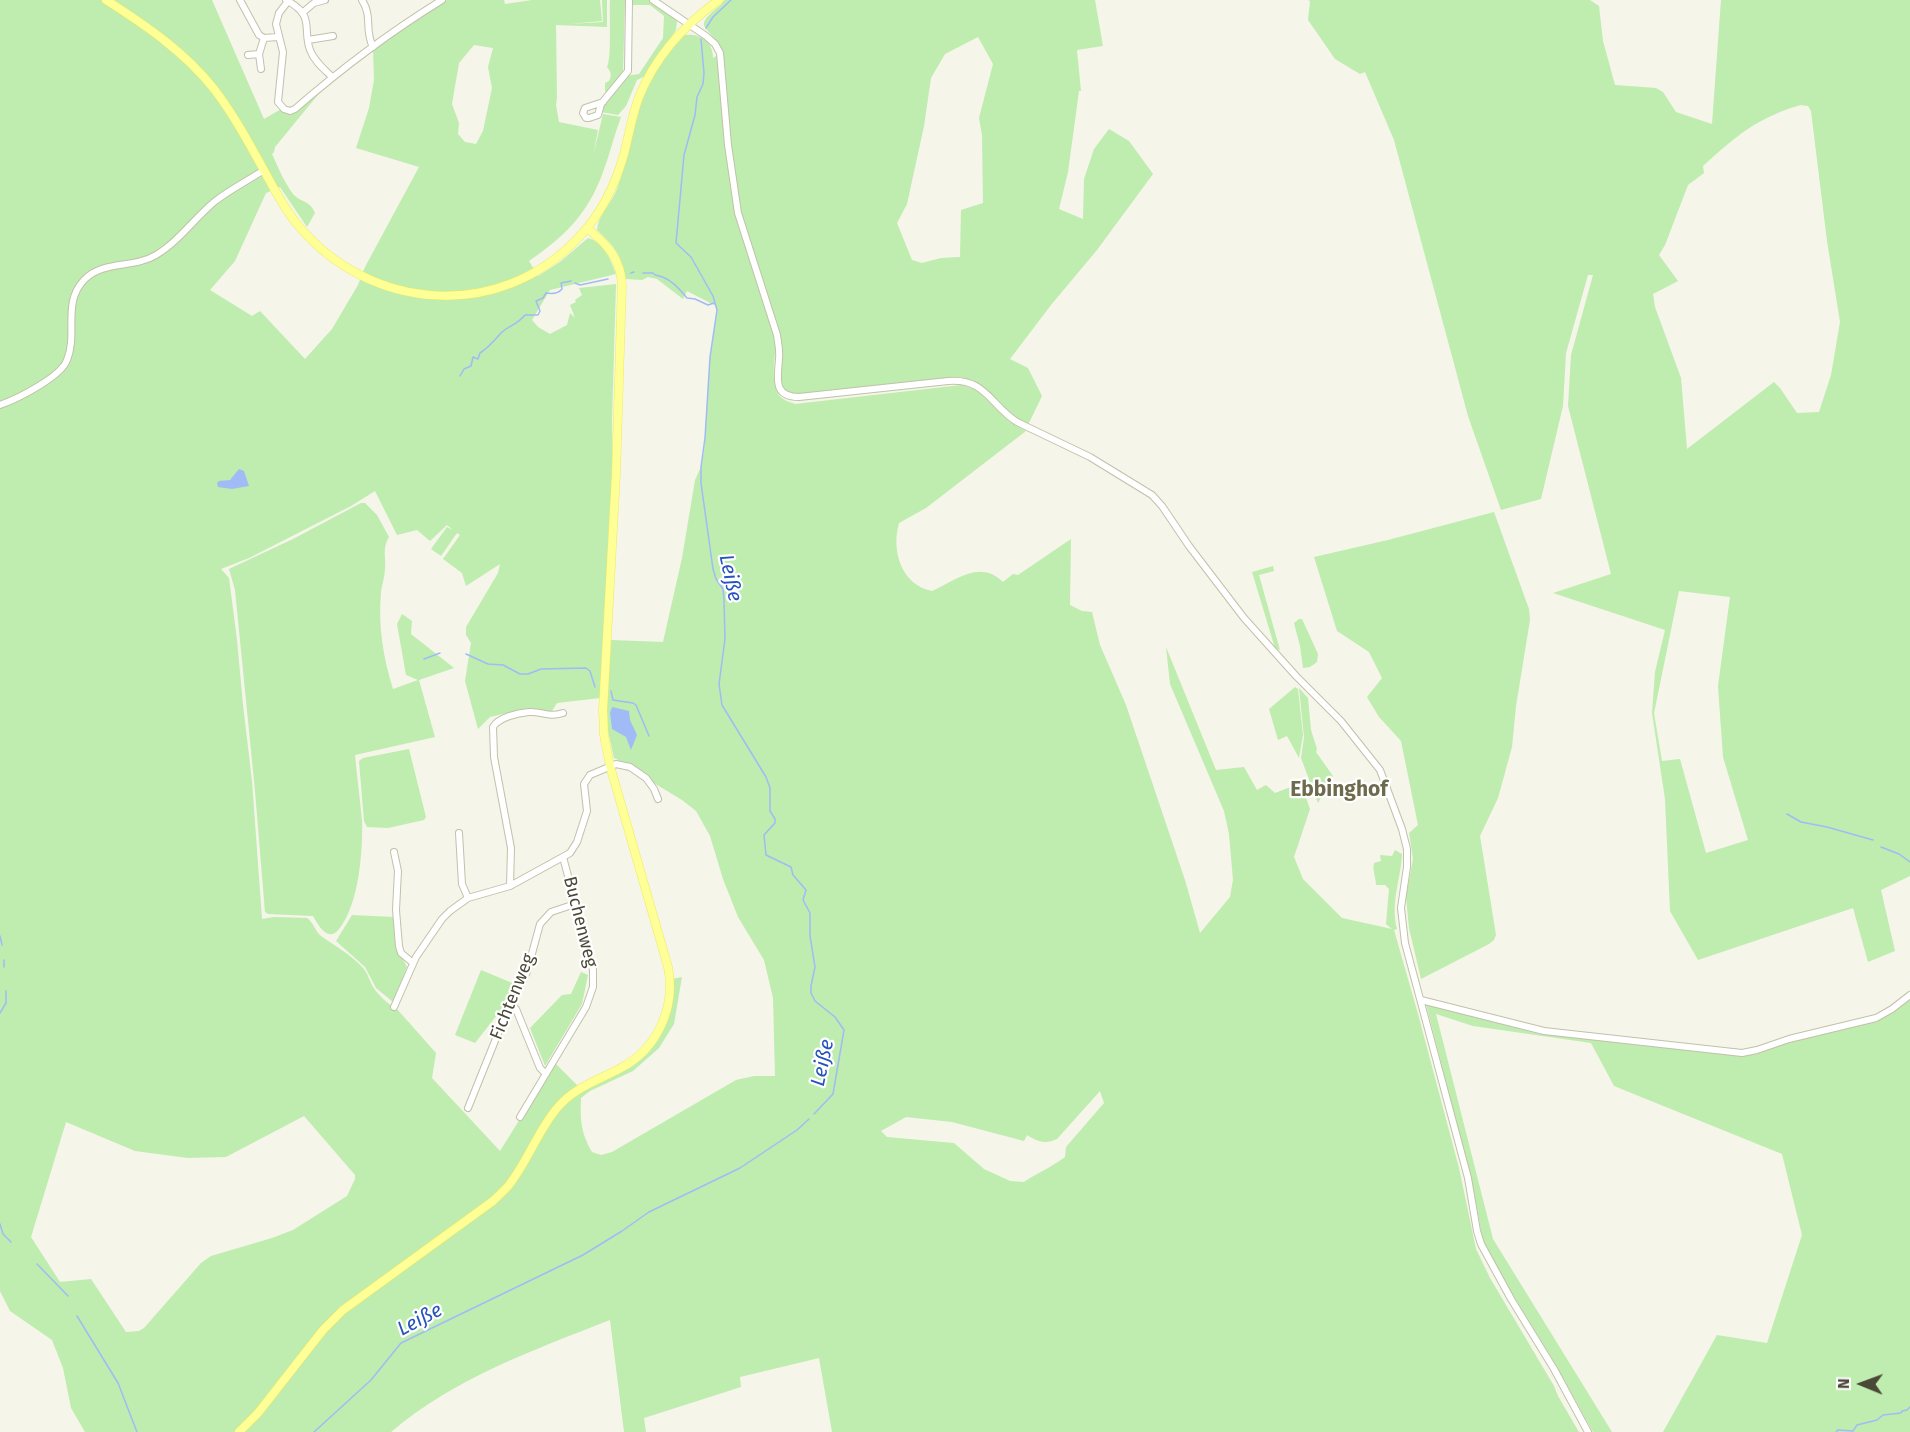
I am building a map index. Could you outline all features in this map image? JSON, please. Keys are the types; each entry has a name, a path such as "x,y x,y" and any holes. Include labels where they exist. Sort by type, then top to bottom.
{"main road":[{"path":"106,0 169,44 201,74 225,105 289,214 316,245 354,273 384,286 423,295 487,291 522,278 558,256 587,228 602,205 618,172 644,85 660,58 689,23 719,0"},
{"path":"239,1432 258,1413 323,1330 343,1310 493,1201 508,1185 547,1123 564,1101 584,1086 631,1062 647,1047 660,1030 669,1001 669,972 610,766 604,735 603,710 618,425 622,279 615,256 605,243 587,228"}],"street":[{"path":"240,0 258,33 264,38 278,37"},
{"path":"332,77 313,56 306,21 302,13 288,0 276,24 283,52 278,101 284,109 290,111 372,47 442,0"},
{"path":"302,13 314,3 325,0"},
{"path":"362,0 368,12 368,37 372,47"},
{"path":"603,102 628,71 629,0"},
{"path":"654,0 713,42 721,58 723,102 734,195 742,228 777,335 778,382 781,390 789,396 799,397 954,381 973,384 984,390 1009,416 1022,425 1090,457 1152,495 1256,633 1341,721 1380,770 1407,849 1401,919 1408,954 1465,1168 1477,1231 1496,1274 1554,1369 1588,1432"},
{"path":"308,40 333,36"},
{"path":"261,69 259,54 264,38"},
{"path":"248,55 259,54"},
{"path":"0,405 31,389 64,366 71,348 73,301 77,289 86,278 107,267 137,263 156,255 215,201 264,170"},
{"path":"510,886 511,852 494,757 492,736 495,724 503,719 529,712 551,716 563,713"},
{"path":"610,766 623,765 639,772 652,785 658,799"},
{"name":"Buchenweg","path":"520,1118 586,1007 592,991 594,979 592,966 563,857 575,846 584,821 587,809 584,789 586,779 592,773 610,766"},
{"path":"459,833 462,884 468,898"},
{"path":"394,852 398,872 396,910 399,946 401,953 412,963"},
{"path":"394,1007 412,963 446,915 468,898 510,886 563,857"},
{"name":"Fichtenweg","path":"468,1108 529,966 537,931 542,920 551,912 575,904"},
{"path":"1421,1000 1544,1031 1742,1053 1876,1018 1910,995"},
{"path":"511,1004 516,1009 540,1068 546,1074"}],"green space":[{"path":"0,0 212,0 264,119 283,108 291,112 321,91 275,147 272,154 293,194 311,206 315,213 307,227 280,187 266,193 235,261 210,290 252,316 260,311 305,359 332,329 358,285 365,267 419,167 356,148 369,108 374,80 373,50 447,0 504,0 505,4 532,0 600,0 602,21 569,24 603,22 602,0 607,0 607,27 556,25 556,105 559,122 598,130 593,156 603,114 621,117 603,172 590,200 564,233 529,261 538,276 560,262 588,238 603,248 616,274 550,290 532,320 538,327 550,334 567,325 570,313 575,318 570,305 582,295 579,288 616,284 612,419 613,486 600,698 557,703 552,711 528,708 490,717 478,729 465,681 471,643 466,635 466,627 498,573 500,564 466,586 462,573 443,559 460,535 457,533 441,556 431,549 447,527 453,530 447,525 430,541 417,530 397,535 375,491 351,506 249,558 221,569 229,578 237,640 252,781 262,919 307,918 321,936 357,962 366,972 378,993 397,1009 436,1053 432,1078 500,1151 555,1063 579,1087 625,1070 642,1059 658,1040 663,1029 670,1005 672,979 682,977 674,1024 659,1048 633,1071 590,1091 581,1098 583,1132 592,1152 601,1155 612,1152 736,1080 754,1076 775,1076 773,998 764,960 738,917 710,836 696,811 634,771 636,768 614,758 606,722 611,640 663,642 682,558 695,480 704,452 710,357 717,310 716,306 687,291 683,299 657,279 648,277 642,280 626,279 622,263 616,252 597,230 600,219 617,189 644,95 658,68 684,35 695,35 704,39 711,47 713,58 721,53 718,43 704,24 711,13 725,0 1095,0 1103,46 1077,50 1081,91 1079,91 1068,172 1059,209 1083,219 1084,179 1094,149 1109,129 1129,141 1153,174 1097,250 1010,359 1028,368 1042,396 1027,427 1010,416 983,386 960,377 797,396 783,390 780,382 782,346 778,329 774,366 777,393 786,401 795,404 961,385 977,390 1010,422 1026,431 926,508 899,523 896,544 901,565 913,582 932,591 959,577 977,572 994,575 1003,582 1013,574 1018,575 1071,539 1070,605 1082,611 1092,612 1100,645 1126,705 1185,880 1200,933 1230,897 1233,880 1229,834 1224,811 1170,684 1166,647 1216,770 1244,767 1257,790 1266,785 1275,793 1301,783 1310,809 1294,857 1303,879 1342,918 1392,929 1386,924 1389,889 1385,885 1376,885 1374,863 1381,861 1380,855 1392,856 1395,850 1402,854 1395,900 1397,929 1394,930 1459,1168 1476,1249 1490,1278 1579,1432 832,1432 819,1358 740,1377 741,1387 644,1418 646,1432 624,1432 610,1320 524,1354 468,1381 415,1413 391,1432 85,1432 71,1408 63,1368 52,1340 10,1311 0,1291","holes":["978,37 993,64 979,118 982,135 983,203 961,210 960,257 941,258 922,263 912,260 897,223 907,204 924,126 931,78 945,54","474,45 493,48 488,67 492,88 483,131 476,144 465,142 458,134 459,123 452,104 459,63","1100,1091 1104,1103 1066,1147 1065,1157 1024,1182 1010,1181 984,1169 954,1143 887,1137 881,1131 906,1117 952,1122 1024,1141 1027,1135 1041,1141 1049,1142 1057,1139","304,1116 355,1175 355,1179 347,1196 293,1230 211,1256 201,1263 139,1331 126,1332 91,1279 60,1282 31,1237 66,1122 135,1151 188,1158 226,1157"]},
{"path":"610,0 625,0 623,74 605,92 605,83 609,81 611,75 607,67 610,45"},
{"path":"632,0 650,0 677,21 676,30 645,76 637,80 626,106 618,115 601,112 625,76 639,74 663,38 664,16 650,5 632,5"},
{"path":"1308,0 1590,0 1599,6 1603,41 1615,85 1656,88 1663,92 1676,112 1712,124 1721,0 1910,0 1910,876 1881,890 1895,951 1868,962 1853,908 1698,960 1670,911 1665,799 1652,713 1655,672 1665,630 1553,593 1611,574 1568,406 1571,355 1593,275 1588,275 1566,353 1563,406 1541,499 1501,510 1468,416 1394,140 1365,72 1360,74 1335,59 1308,20 1310,1","holes":["1801,105 1808,106 1811,111 1827,241 1840,322 1831,375 1819,412 1797,413 1774,382 1687,449 1681,378 1655,307 1653,294 1678,281 1659,255 1688,185 1704,173 1703,166 1748,129 1772,115","1679,591 1730,597 1718,686 1723,757 1748,840 1706,853 1680,759 1662,761 1654,713"]},
{"path":"365,503 377,515 389,537 385,549 380,617 386,665 393,689 418,680 406,675 397,624 402,614 412,621 411,634 454,668 419,680 435,737 355,755 362,821 362,847 358,877 346,919 335,933 328,934 313,916 265,912 235,590 229,569"},
{"path":"1494,512 1529,609 1530,620 1512,747 1498,798 1480,836 1496,935 1489,944 1421,979 1409,928 1406,897 1413,859 1409,833 1418,825 1401,741 1379,717 1367,697 1382,678 1369,652 1337,631 1314,557"},
{"path":"1273,566 1274,571 1259,575 1280,650 1275,648 1252,572"},
{"path":"1302,619 1318,654 1317,662 1310,667 1303,668 1294,623"},
{"path":"1295,687 1298,689 1303,735 1299,758 1287,736 1278,740 1269,709"},
{"path":"1299,688 1308,698 1316,752 1333,776 1318,803 1301,758 1304,737"},
{"path":"409,749 426,817 424,820 388,828 367,827 364,821 359,761 363,758"},
{"path":"352,915 394,917 398,950 407,967 393,1002 376,988 365,967 336,941"},
{"path":"481,970 517,985 508,1001 475,1043 455,1035"},
{"path":"581,972 588,975 582,1004 545,1066 530,1028 562,995 571,994"},
{"path":"1910,998 1910,1432 1663,1432 1717,1335 1767,1343 1802,1235 1782,1154 1614,1086 1591,1043 1473,1026 1436,1014 1493,1239 1612,1432 1593,1432 1483,1242 1474,1192 1426,1004 1539,1034 1737,1055 1876,1020"}],"water":[{"path":"239,469 244,471 249,486 232,489 218,487 219,481 230,480"},
{"path":"612,707 629,711 630,720 637,735 631,750 626,737 612,729 610,713"}],"waterway":[{"name":"Leiße","path":"706,28 713,17 731,0"},
{"name":"Leiße","path":"701,39 703,84 697,97 695,115 684,155 676,243 691,257 713,296 717,310 710,357 701,483 713,569 723,589 724,600 725,639 719,684 722,705 766,777 770,788 770,811 775,823 764,835 766,855 791,867 793,875 806,890 803,900 810,913 810,936 815,967 811,993 815,1001 835,1017 844,1030 833,1094 814,1114"},
{"path":"643,273 653,273 669,280 687,298 708,305 714,303"},
{"path":"575,283 580,285 608,279"},
{"path":"460,376 464,369 471,366 473,357 478,359 480,353 504,331 525,315 538,315 540,311 536,301 543,298 546,293 559,292 562,289 561,283 571,281"},
{"path":"424,659 440,653"},
{"path":"466,654 488,664 503,665 520,674 528,674 541,669 586,668 590,671 595,687"},
{"path":"611,691 613,700 636,705 649,736"},
{"path":"1787,814 1801,822 1873,840"},
{"path":"1881,847 1899,854 1910,862"},
{"path":"0,936 2,945"},
{"path":"4,960 4,967"},
{"path":"0,1013 6,1003 6,991"},
{"name":"Leiße","path":"314,1432 371,1380 401,1343 583,1255 649,1212 740,1168 797,1130 809,1119"},
{"path":"0,1224 3,1234 11,1242"},
{"path":"37,1264 68,1296"},
{"path":"77,1316 118,1383 137,1432"},
{"path":"1836,1432 1838,1430 1853,1431 1857,1425 1877,1420 1883,1415 1901,1413 1910,1407"}],"district":[{"name":"Ebbinghof","path":"1339,790"}]}
